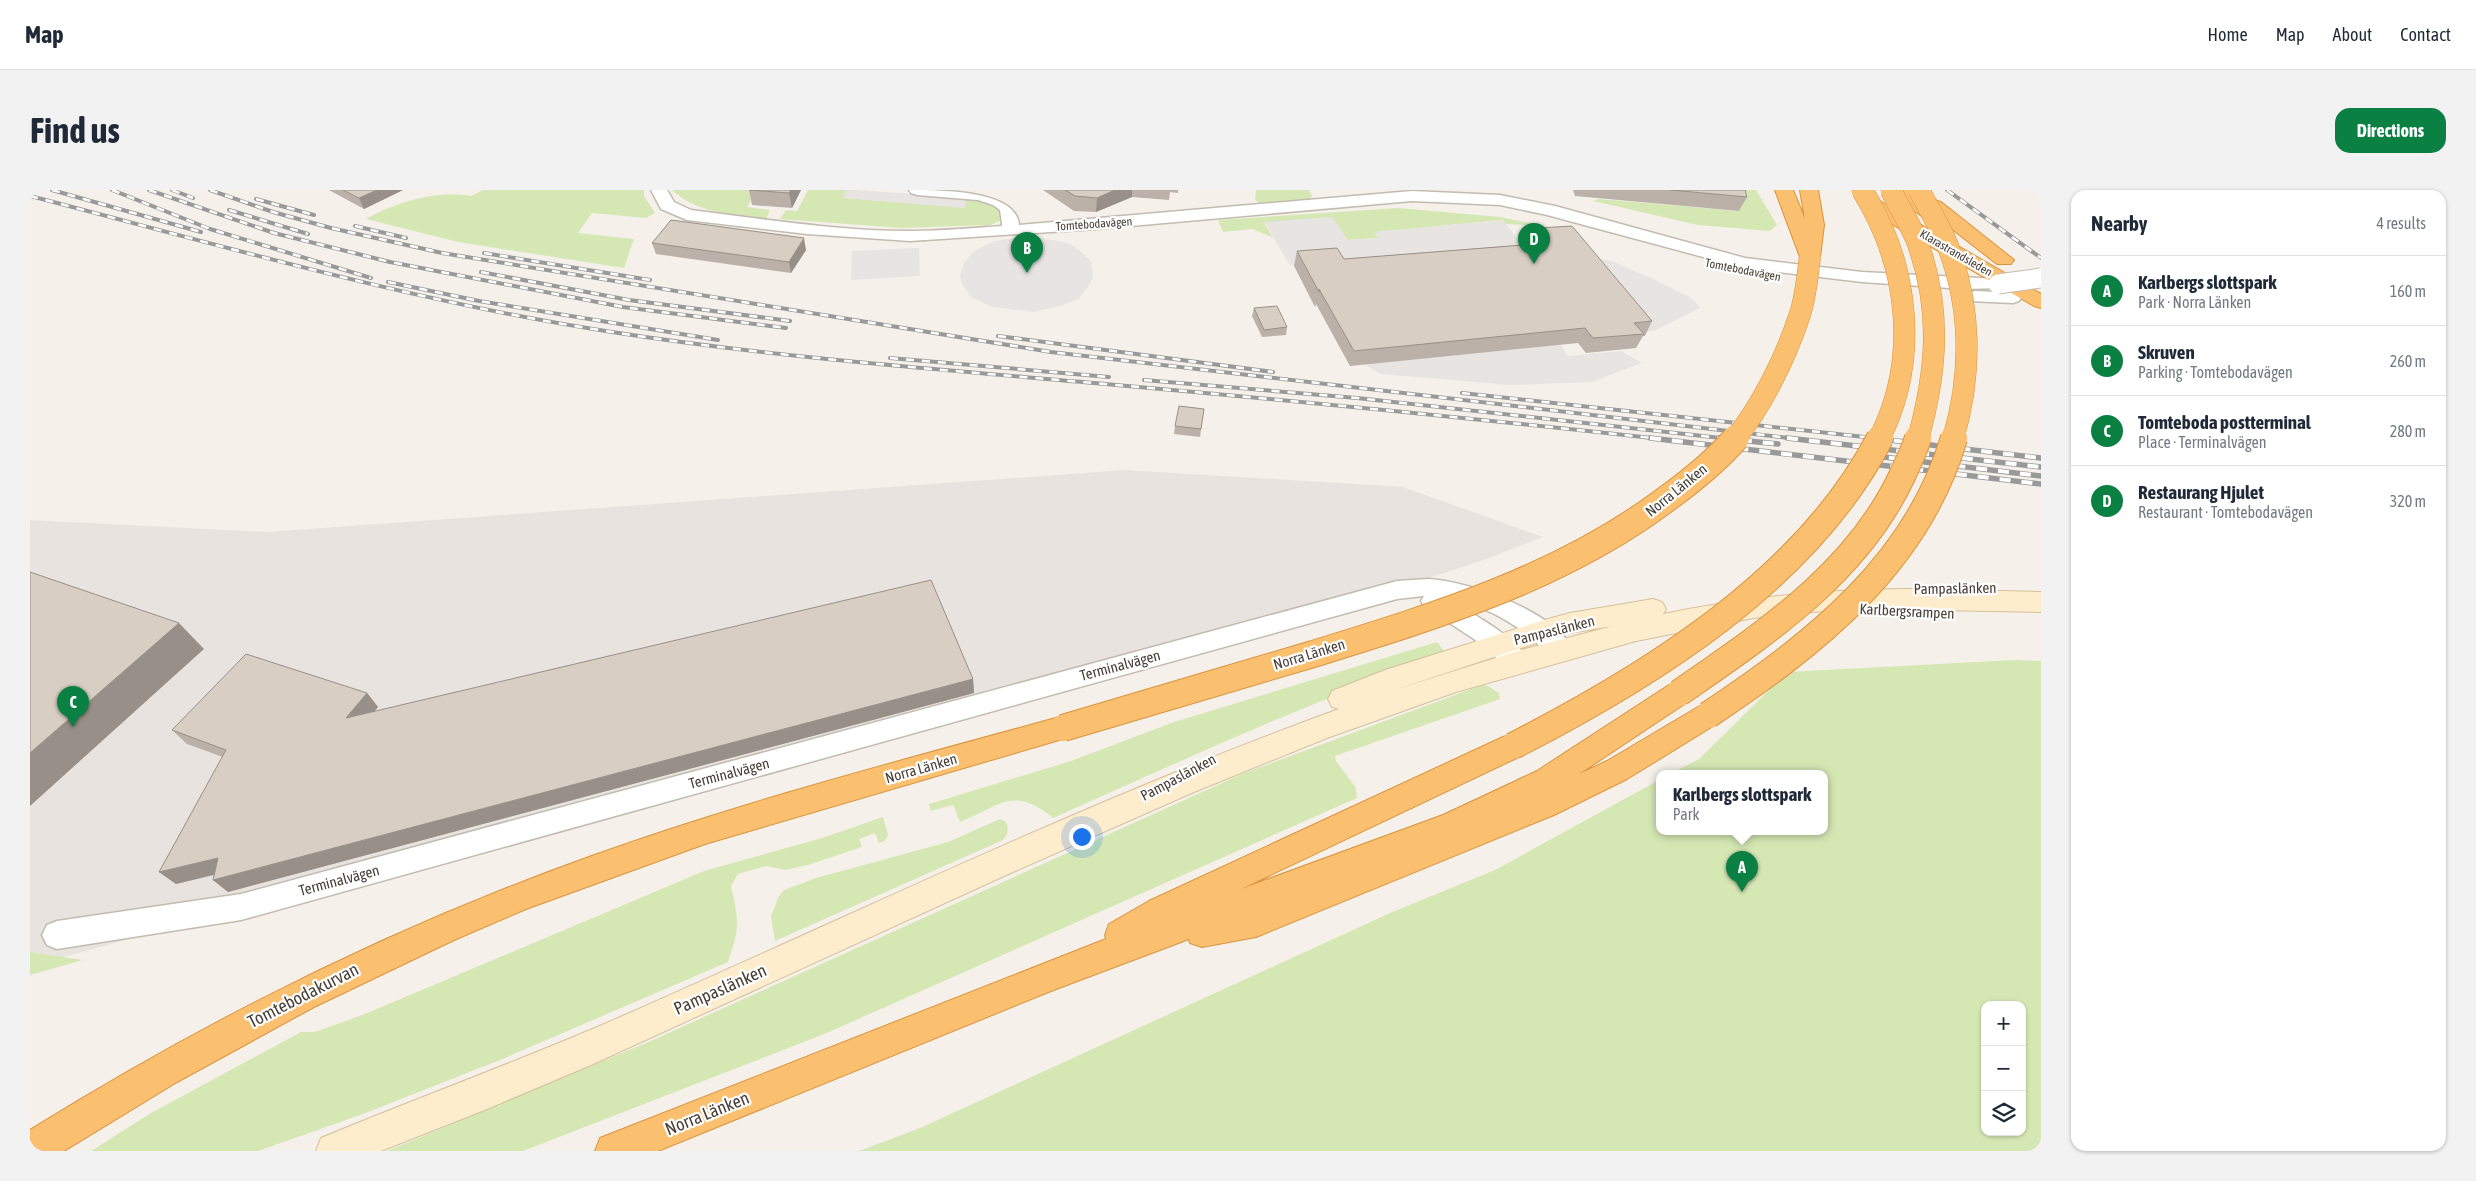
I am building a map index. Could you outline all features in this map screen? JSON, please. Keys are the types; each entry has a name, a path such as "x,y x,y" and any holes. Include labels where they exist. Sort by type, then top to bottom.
{"highway":[{"path":"1784,190 1810,257"},
{"name":"Norra Länken","path":"591,869 759,816 1072,726 1420,621 1494,594 1611,537 1648,514 1684,487 1732,441 1748,419 1793,332 1803,303 1815,225 1809,190"},
{"name":"Norra Länken","path":"613,1151 1052,974 1454,824 1532,789 1679,693 1783,620 1827,580 1855,548 1885,507 1913,454 1932,397 1936,361 1934,302 1925,263 1912,230 1891,190"},
{"name":"Klarastrandsleden","path":"1896,190 1962,236 2041,280"},
{"path":"1912,190 2004,260"},
{"path":"1120,949 1256,922 1364,880 1563,797 1617,770 1708,715 1774,670 1820,634 1853,603 1881,573 1910,535 1949,459 1957,436 1965,397 1968,366 1964,308 1950,254 1936,220 1919,190"},
{"name":"Norra Länken","path":"1052,974 1160,912 1571,717 1711,625 1771,576 1812,535 1870,457 1890,414 1899,387 1905,342 1905,315 1900,278 1882,226 1866,197"},
{"name":"Klarastrandsleden","path":"1866,197 2041,302"},
{"name":"Tomtebodakurvan","path":"31,1151 168,1066 282,1004 420,937 591,869"}],"main road":[{"name":"Pampaslänken","path":"1508,652 1541,631 1570,623 1663,608 1785,593 1908,588 2041,589"},
{"name":"Pampaslänken","path":"334,1151 574,1055 1103,817 1272,728 1395,678 1508,652 1561,649 1664,623 1774,605 1830,600 1932,599 2041,602"},
{"name":"Karlbergsrampen","path":"1774,605 1912,610 2041,618"}],"street":[{"name":"Tomtebodavägen","path":"659,190 667,205 675,211 687,215 732,222 910,236 1097,224 1319,196 1451,197 1495,205 1742,271 1933,289 1980,298 2041,295"},
{"path":"917,190 975,195 998,201 1006,207 1011,230"},
{"name":"Tomtebodavägen","path":"1933,289 2041,280"},
{"name":"Terminalvägen","path":"57,935 241,907 1398,590 1431,588 1461,593 1504,607 1541,631 1561,649"},
{"path":"1398,590 1440,604 1508,652"}],"shaded area":[{"path":"847,190 967,198 964,208 843,198"},
{"path":"1332,217 1348,240 1378,238 1375,232 1503,220 1525,249 1290,265 1264,222"},
{"path":"1032,236 1068,243 1081,251 1091,262 1093,278 1087,289 1078,299 1060,306 1034,312 992,307 971,297 962,284 960,275 965,261 976,250 994,241"},
{"path":"919,248 920,276 851,280 852,251"},
{"path":"1580,256 1612,261 1693,299 1700,308 1654,331 1643,332"},
{"path":"1561,345 1568,356 1621,351 1642,363 1592,382 1509,385 1381,374 1364,364"},
{"path":"1125,470 1403,487 1543,537 1489,558 1266,632 30,966 30,520 267,532"}],"green space":[{"path":"483,190 644,190 644,196 655,213 646,218 592,213 578,233 634,239 624,268 458,242 366,219 390,207 417,199 444,195 471,196"},
{"path":"672,190 757,190 747,207 770,210 766,219 716,212 693,204"},
{"path":"808,190 847,190 844,198 964,207 967,198 984,201 994,206 1006,218 991,225 901,228 780,219 786,210 797,211"},
{"path":"1256,190 1309,190 1312,196 1309,199 1259,203 1255,200"},
{"path":"1731,190 1756,190 1777,225 1770,231 1698,225 1593,201 1598,199 1739,211"},
{"path":"1398,208 1500,217 1544,226 1506,224 1503,220 1375,232 1378,238 1348,240 1264,223 1273,238 1253,229 1223,232 1218,220"},
{"path":"1437,642 1447,655 1297,711 1053,818 1027,802 1017,801 996,805 960,822 953,805 930,811 929,804 1071,761 1174,722"},
{"path":"2014,660 2041,661 2041,1151 859,1151 920,1128 1390,913 1495,870 1656,782 1656,835 1828,835 1828,770 1678,770 1699,759 1787,672"},
{"path":"1482,685 1488,686 1499,693 1500,699 1335,756 1336,761 1356,788 1357,798 822,1035 523,1151 387,1151 653,1040 1242,774"},
{"path":"883,817 888,835 885,841 879,843 875,833 859,839 862,847 808,865 785,870 766,866 738,874 731,886 736,908 737,924 735,941 728,962 500,1060 363,1114 258,1151 91,1151 151,1113 301,1032 315,1032 365,1014 704,871 822,838"},
{"path":"1000,819 1006,822 1008,827 1007,834 1003,840 775,941 771,916 779,896 784,890 816,878 948,842"},
{"path":"30,952 83,960 30,975"}],"building":[{"path":"343,190 377,190 359,198"},
{"path":"749,190 791,190 789,193"},
{"path":"1065,190 1115,190 1097,198 1075,196"},
{"path":"1671,190 1745,190 1747,197"},
{"path":"671,220 804,238 789,262 652,243"},
{"path":"1572,226 1652,321 1634,323 1644,334 1593,338 1585,328 1354,351 1297,251 1337,248 1344,259 1549,243 1538,228"},
{"path":"1277,306 1287,327 1264,330 1254,308"},
{"path":"1179,406 1204,409 1201,429 1175,426"},
{"path":"30,572 179,623 30,753"},
{"path":"931,580 973,679 213,880 218,858 159,872 226,750 172,730 246,654 367,693 346,718"}],"railway":[{"path":"52,190 201,232"},
{"path":"112,190 210,229 371,278"},
{"path":"149,190 274,233 390,262 623,307 786,328"},
{"path":"172,190 193,198"},
{"path":"210,190 273,212 331,228 442,253 1051,352 1798,439"},
{"path":"1947,190 2041,258"},
{"path":"30,196 392,289 538,320 612,332 800,356 1457,417 1661,439"},
{"path":"256,199 314,215"},
{"path":"229,210 308,234"},
{"path":"355,226 406,238"},
{"path":"484,253 650,280"},
{"path":"481,272 629,300 790,321"},
{"path":"388,282 479,301 718,340"},
{"path":"998,336 1273,372"},
{"path":"890,358 1109,377"},
{"path":"1144,380 1357,398 1730,439"},
{"path":"1462,393 1883,439"},
{"path":"1650,438 2041,484"},
{"path":"1719,438 1778,444"},
{"path":"1787,438 2041,467"},
{"path":"1872,438 2041,458"},
{"path":"1867,455 2041,476"}],"place":[{"name":"Restaurang Hjulet","path":"1534,264"},
{"name":"Skruven","path":"1027,273"},
{"name":"Tomteboda postterminal","path":"73,727"},
{"name":"Karlbergs slottspark","path":"1742,892"}]}
